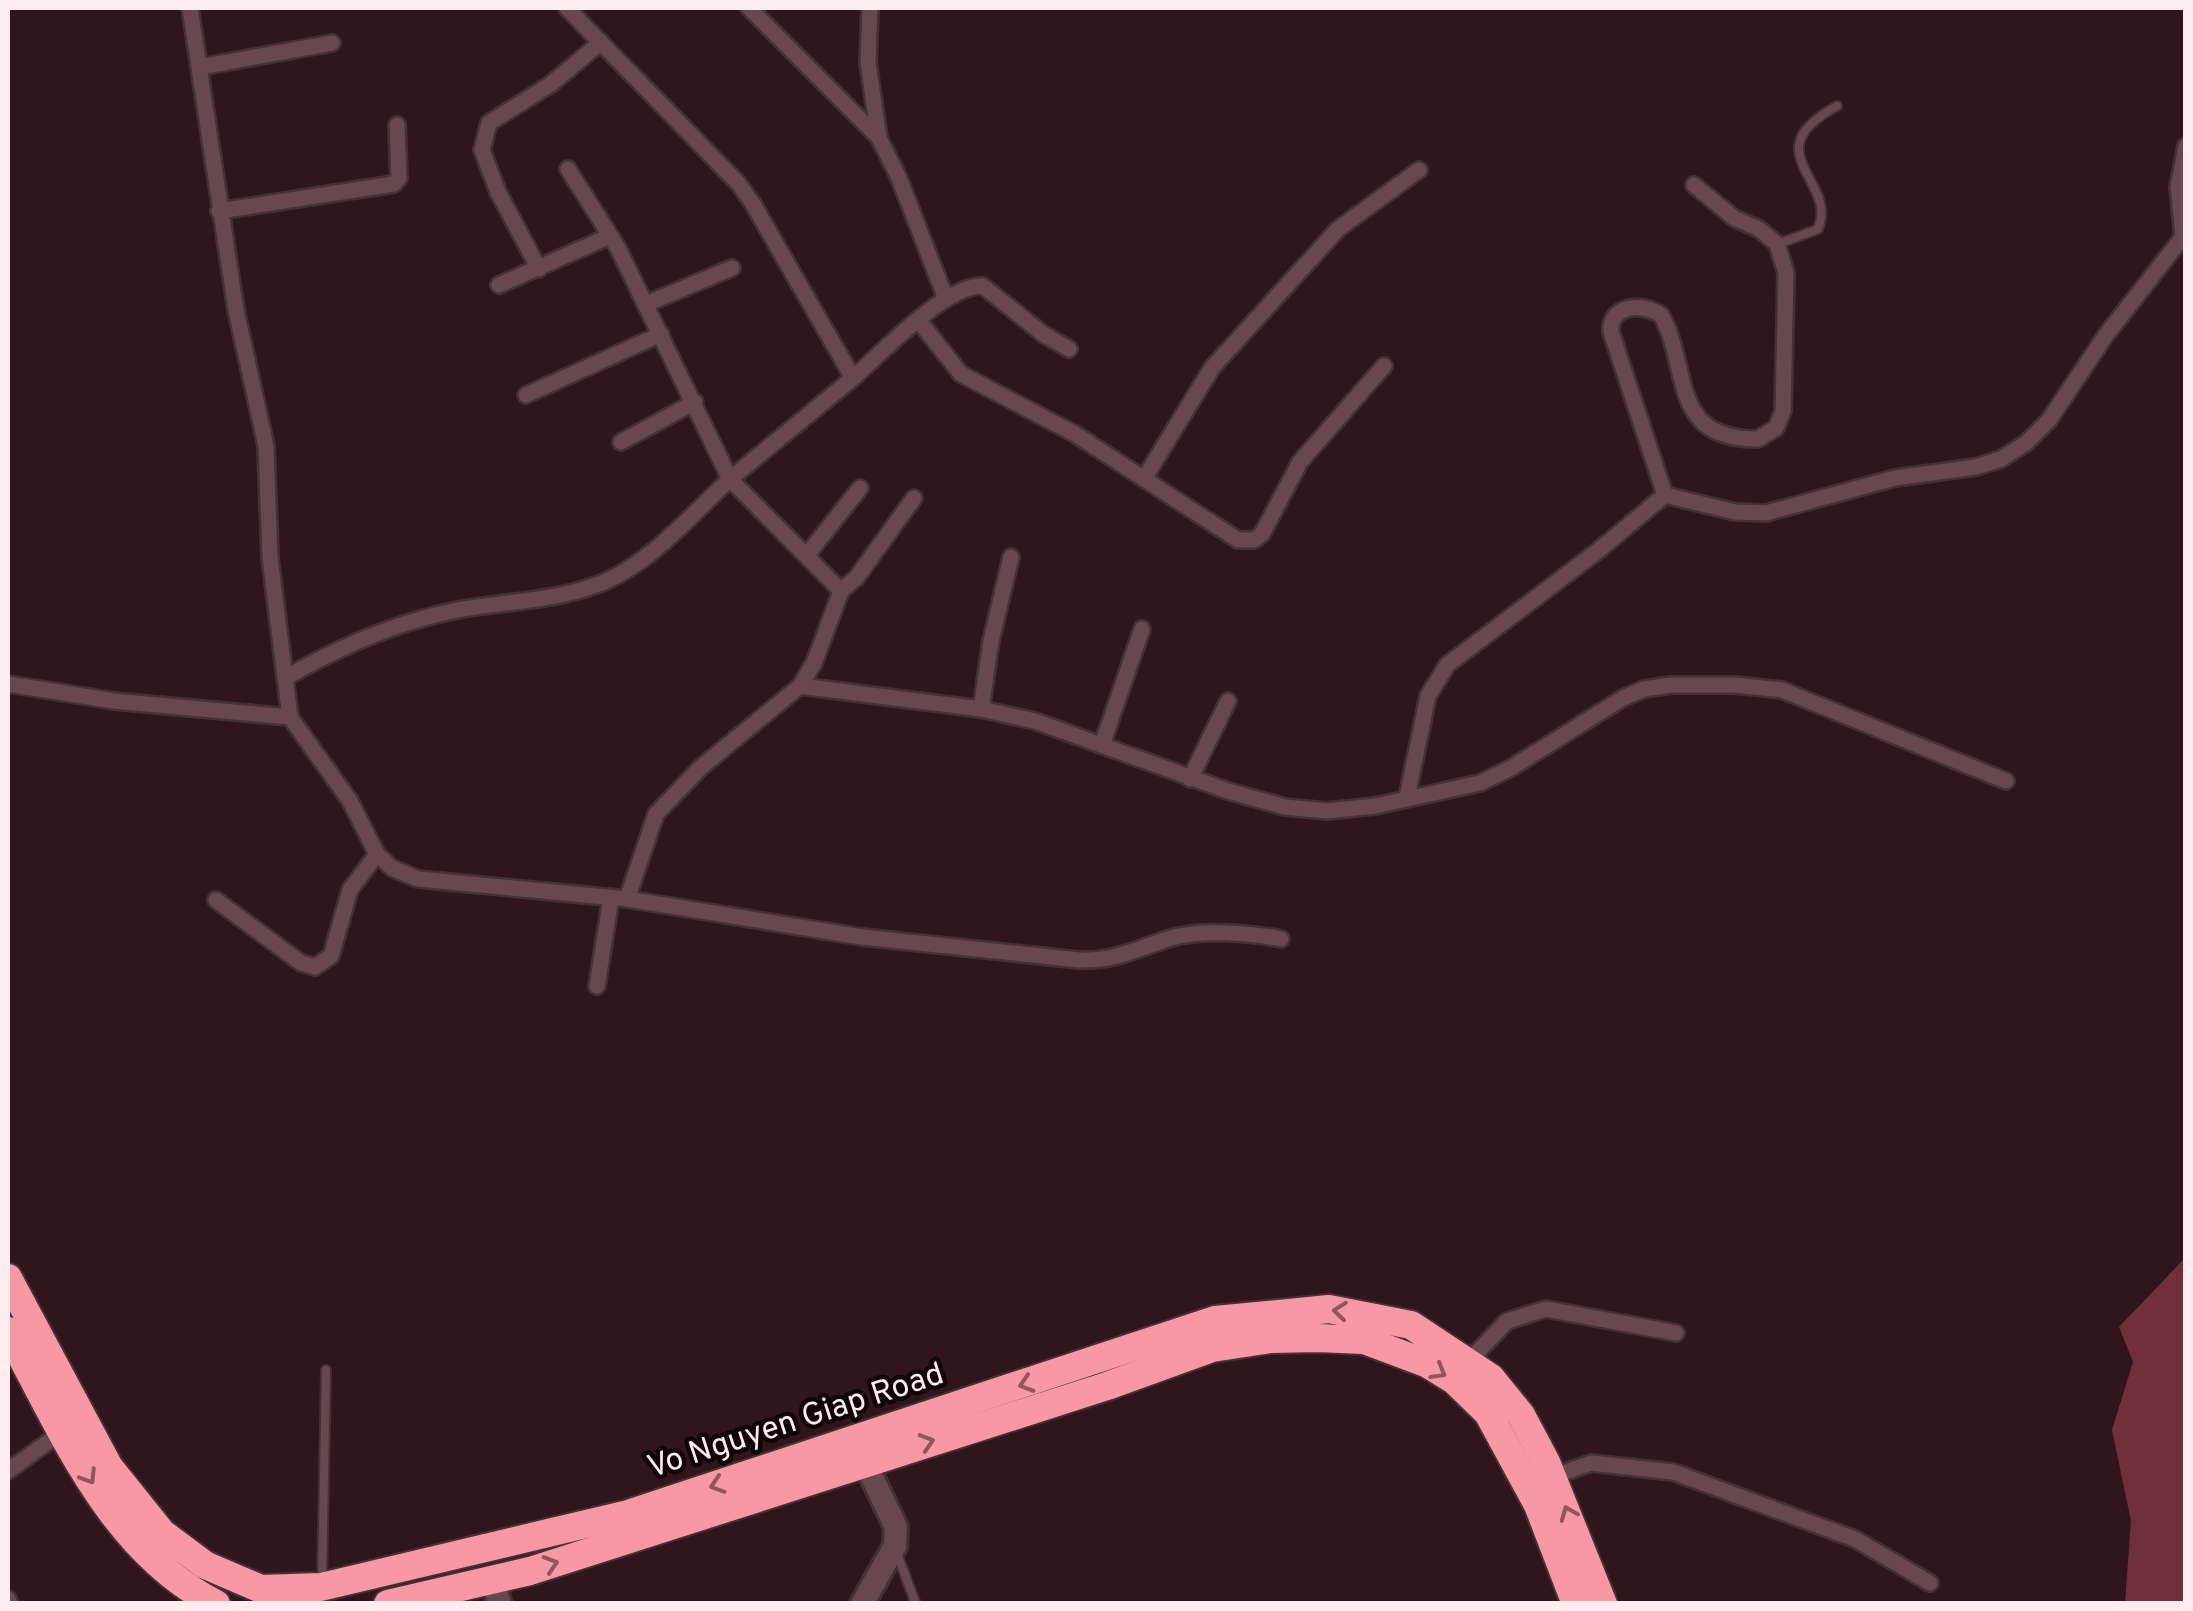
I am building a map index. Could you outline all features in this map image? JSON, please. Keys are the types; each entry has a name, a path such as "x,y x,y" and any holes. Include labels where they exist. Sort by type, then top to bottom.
{"highway":[{"name":"Vo Nguyen Giap Road","path":"8,1278 109,1467 162,1533 205,1565 261,1589 321,1587 628,1514 1107,1386 1212,1348 1271,1339 1334,1339 1364,1340 1428,1364 1454,1380 1488,1413 1540,1481 1604,1604"},
{"name":"Vo Nguyen Giap Road","path":"388,1604 496,1591 530,1571 1216,1320 1329,1309 1411,1325 1491,1378 1522,1415 1576,1604"},
{"path":"8,1331 62,1431 122,1526 187,1589 216,1604"}],"street":[{"path":"190,8 236,310 266,446 270,558 290,717 350,800 377,854 392,868 418,879 619,898 862,938 1080,960 1107,961 1174,936 1257,934 1281,938"},
{"path":"567,8 746,194 853,378"},
{"path":"749,8 879,138 900,178 946,299"},
{"path":"870,8 868,62 879,138"},
{"path":"539,269 498,192 482,150 489,123 551,84 601,42"},
{"path":"200,68 332,43"},
{"path":"219,211 394,184 399,178 397,124"},
{"path":"1666,495 1735,512 1778,512 1883,481 1976,467 2002,459 2026,444 2049,420 2106,334 2184,235 2178,188 2186,146"},
{"path":"568,169 610,236 662,334 730,478 841,591"},
{"path":"1145,477 1212,368 1338,229 1419,170"},
{"path":"1666,495 1611,332 1612,318 1622,310 1646,308 1664,319 1685,396 1695,415 1718,431 1750,439 1768,434 1776,428 1782,411 1786,273 1777,244 1734,218 1694,185"},
{"path":"499,285 610,236"},
{"path":"646,304 732,268"},
{"path":"285,678 338,648 375,633 450,611 524,603 600,584 652,550 730,478 946,299 973,286 984,286 1043,334 1069,349"},
{"path":"919,321 961,374 1027,406 1145,477 1238,540 1254,540 1262,534 1300,462 1384,366"},
{"path":"526,395 662,334"},
{"path":"621,442 696,402"},
{"path":"807,555 860,488"},
{"path":"1407,798 1428,696 1447,665 1666,495"},
{"path":"597,986 619,898 656,814 700,768 800,686 814,662 841,591 857,577 914,498"},
{"path":"981,709 1011,557"},
{"path":"1102,745 1142,629"},
{"path":"8,684 188,710 290,717"},
{"path":"800,686 981,709 1035,722 1190,780 1285,807 1327,811 1375,806 1463,788 1494,777 1623,698 1644,689 1671,685 1763,686 1782,690 2006,781"},
{"path":"1190,780 1228,701"},
{"path":"216,900 288,954 315,967 331,956 350,890 377,854"},
{"path":"1469,1361 1508,1322 1546,1310 1676,1334"},
{"path":"8,1471 62,1431"},
{"path":"859,1450 896,1526 895,1546 862,1604"},
{"path":"1540,1481 1592,1463 1673,1472 1854,1539 1930,1583"}],"lane":[{"path":"1777,244 1818,229 1823,218 1822,200 1807,178 1798,146 1806,131 1837,106"},
{"path":"321,1587 326,1370"},
{"path":"895,1546 916,1604"}],"shaded area":[{"path":"2185,1258 2185,1603 2125,1603 2131,1521 2112,1430 2133,1362 2119,1327"}]}
